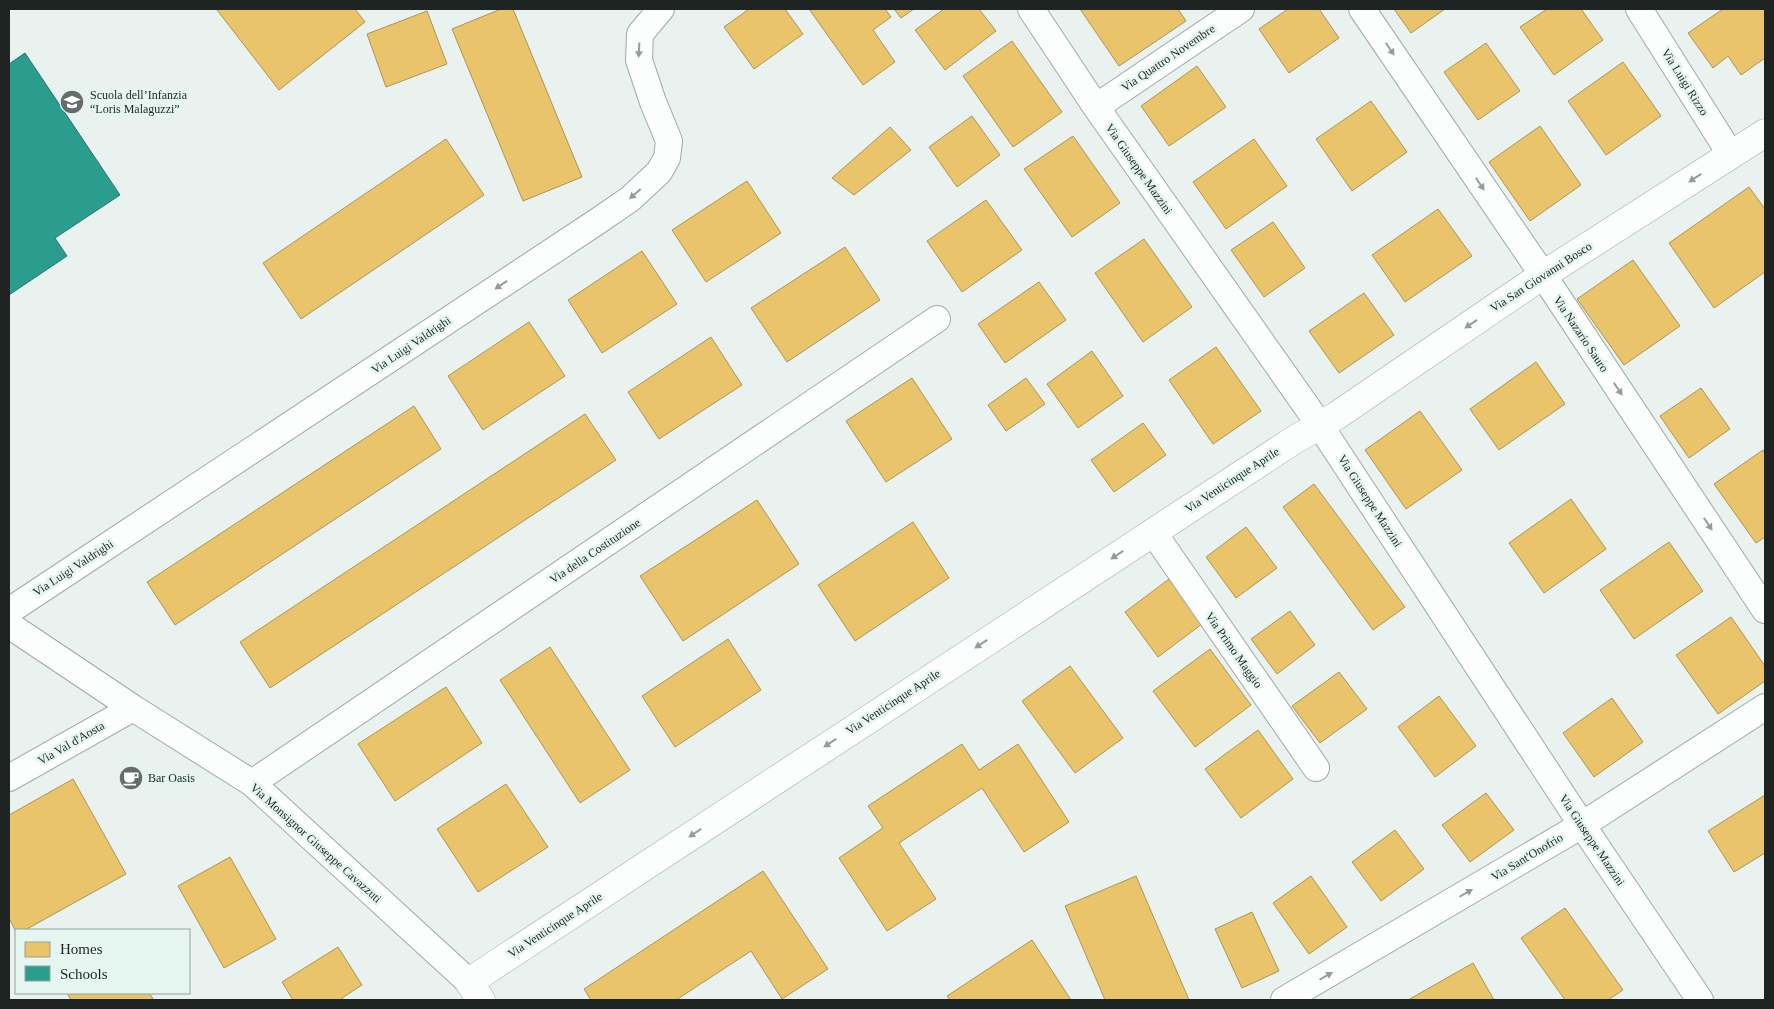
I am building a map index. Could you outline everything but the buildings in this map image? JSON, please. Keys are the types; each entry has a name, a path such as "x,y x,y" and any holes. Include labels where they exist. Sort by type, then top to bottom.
{"street":[{"name":"Via Luigi Valdrighi","path":"9,611 595,223 630,198 659,172 667,158 669,141 639,60 640,34 661,9"},
{"name":"Via Giuseppe Mazzini","path":"1031,9 1096,107 1319,424 1582,825 1700,1000"},
{"name":"Via Quattro Novembre","path":"1096,107 1241,9"},
{"name":"Via Nazario Sauro","path":"1362,9 1765,610"},
{"name":"Via Luigi Rizzo","path":"1639,9 1731,154"},
{"name":"Via San Giovanni Bosco","path":"1319,424 1336,416 1542,275 1765,133"},
{"name":"Via della Costituzione","path":"252,783 937,319"},
{"name":"Via Venticinque Aprile","path":"475,991 1153,532 1319,424"},
{"name":"Via Primo Maggio","path":"1153,532 1316,768"},
{"name":"Via Monsignor Giuseppe Cavazzuti","path":"9,625 133,708 252,783 475,991"},
{"name":"Via Sant'Onofrio","path":"1284,1000 1582,825 1765,707"},
{"name":"Via Val d'Aosta","path":"9,778 133,708"}],"place":[{"name":"Scuola dell’Infanzia “Loris Malaguzzi”","path":"72,102"},
{"name":"Bar Oasis","path":"131,778"}]}
